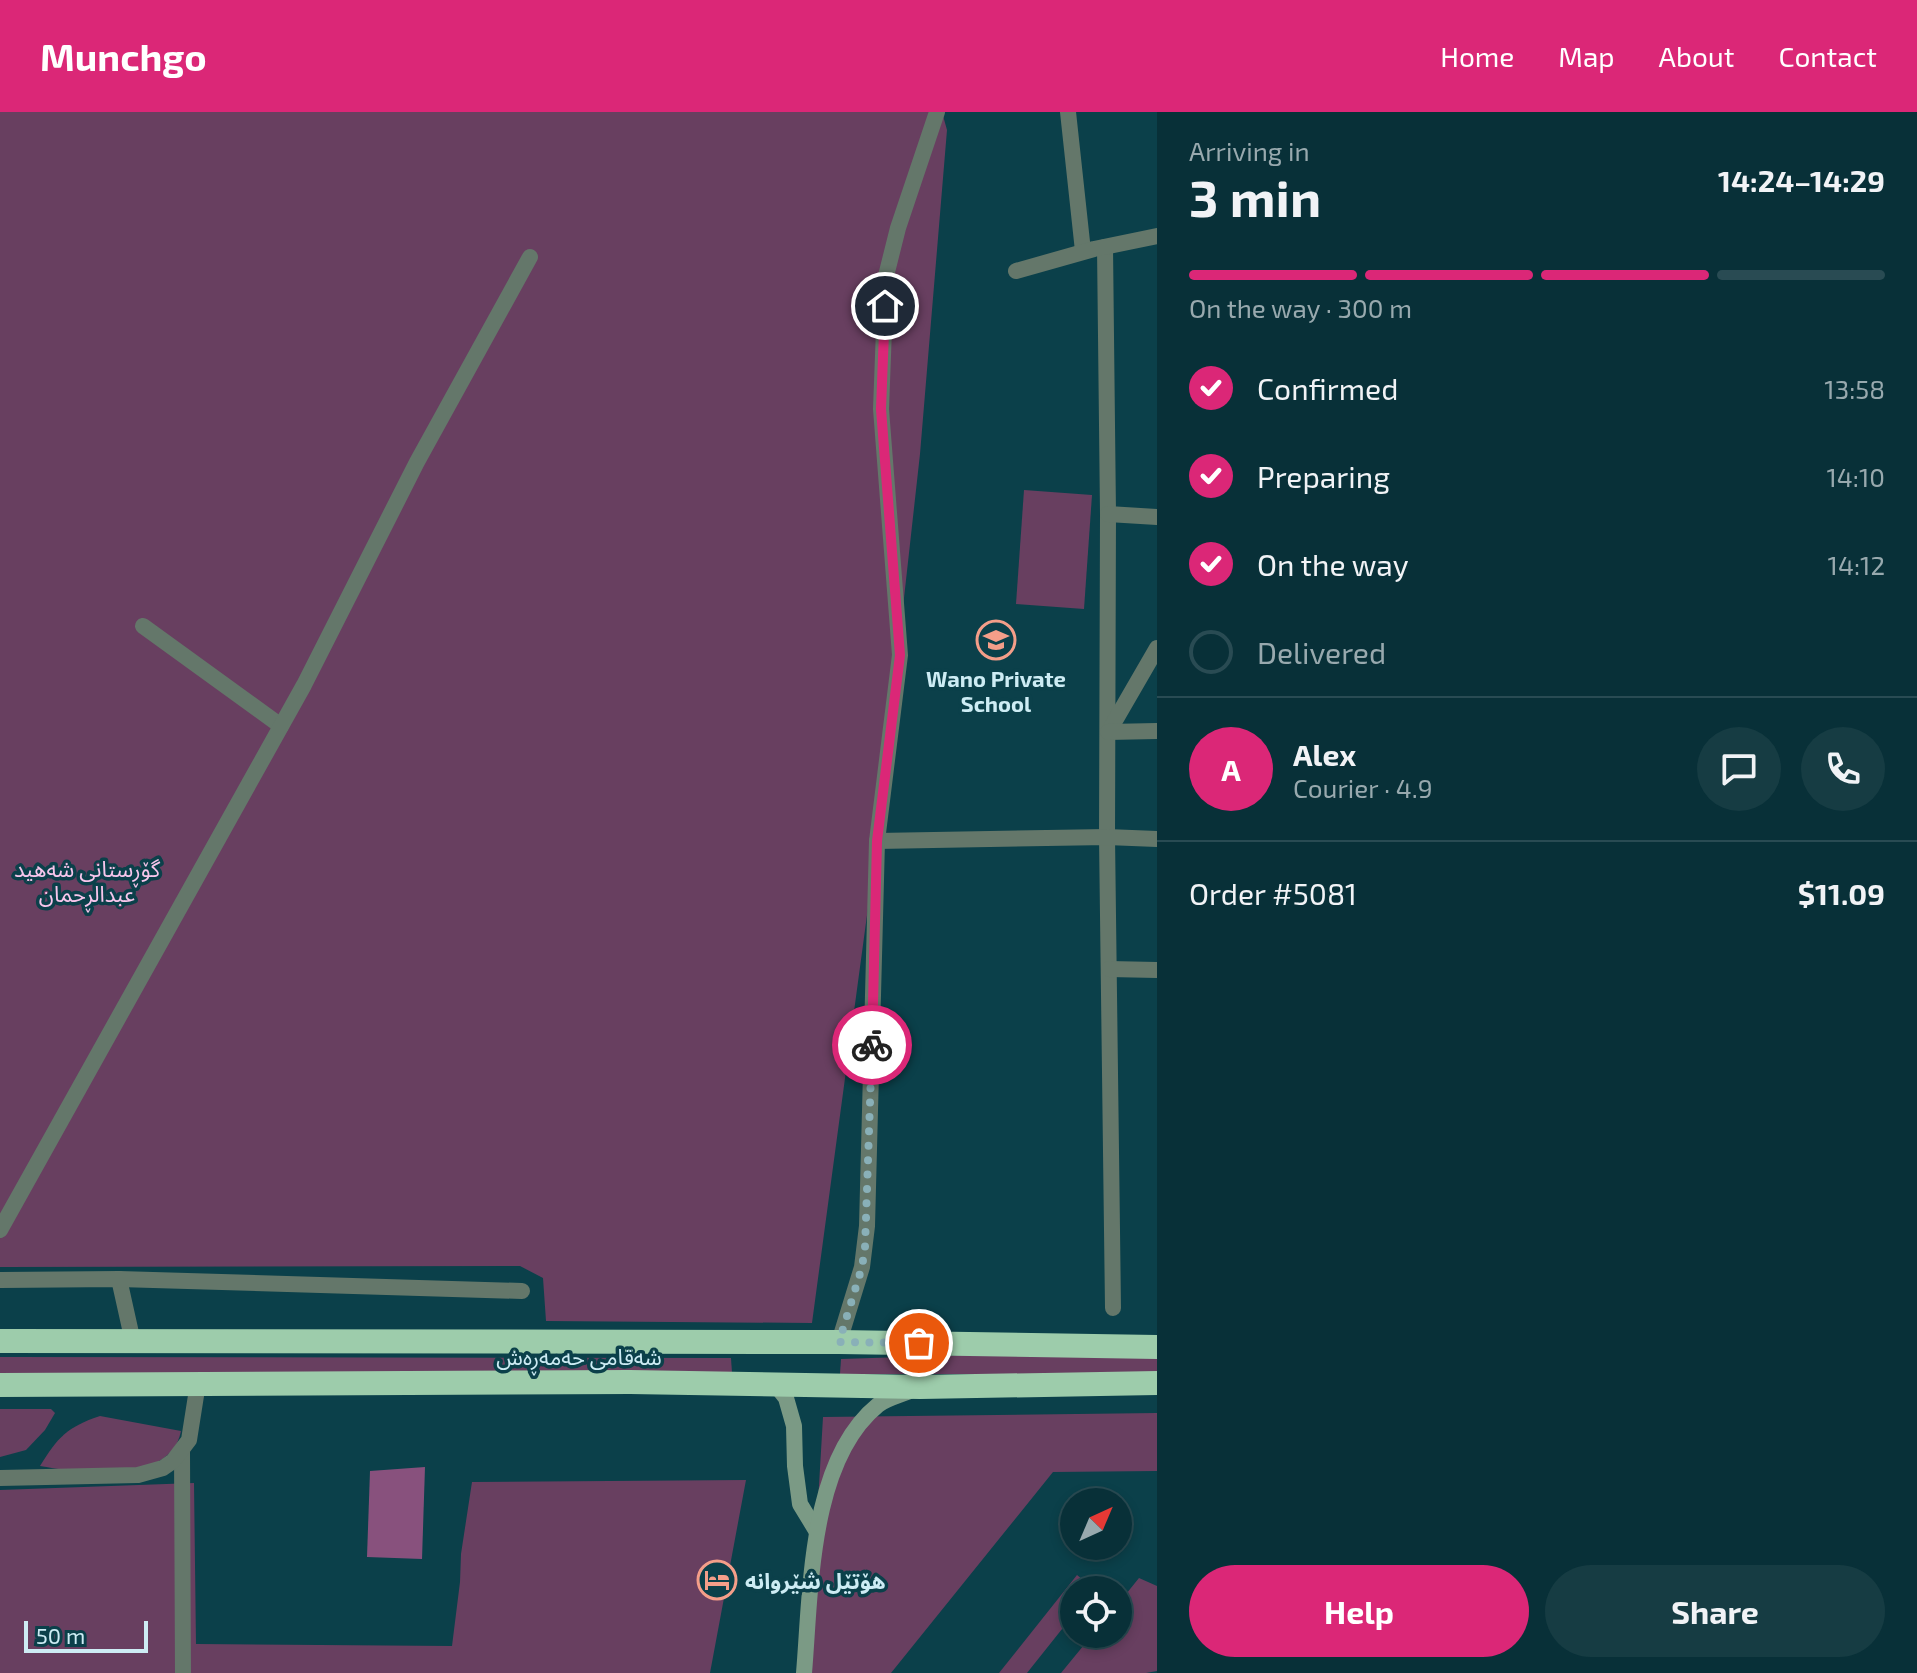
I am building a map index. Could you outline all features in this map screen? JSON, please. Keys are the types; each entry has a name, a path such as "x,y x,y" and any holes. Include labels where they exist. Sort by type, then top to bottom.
{"highway":[{"name":"شەقامی حەمەڕەش","path":"0,1341 839,1342 1157,1347"},
{"name":"شەقامی حەمەڕەش","path":"0,1385 775,1384 920,1387 1157,1383"}],"street":[{"path":"839,1342 862,1267 867,1226 877,841 900,655 881,409 886,276 898,228 937,112"},
{"path":"1068,112 1083,251"},
{"path":"1016,271 1083,251 1157,236"},
{"path":"1105,247 1107,837 1113,1308"},
{"path":"0,1230 281,726 417,462 530,257"},
{"path":"1108,514 1157,517"},
{"path":"143,626 281,726"},
{"path":"1108,732 1157,648"},
{"path":"1108,732 1157,731"},
{"path":"877,841 1157,839"},
{"path":"1109,969 1157,970"},
{"path":"0,1280 119,1279 522,1291"},
{"path":"119,1279 133,1342"},
{"path":"183,1673 182,1451 192,1428 198,1383"},
{"path":"775,1384 786,1398 794,1426 800,1504 817,1532"},
{"path":"804,1673 817,1532 827,1486 855,1429 880,1404 920,1387"},
{"path":"0,1478 138,1475 163,1468 182,1451"}],"green space":[{"name":"گۆڕستانی شەهید عبدالڕحمان","path":"0,112 942,112 947,130 920,454 877,841 812,1323 546,1321 543,1278 520,1266 0,1267"},
{"path":"1024,490 1092,495 1084,609 1016,604"},
{"path":"996,1354 1157,1357 1157,1374 840,1374 841,1359"},
{"path":"0,1357 731,1358 732,1373 0,1373"},
{"path":"0,1409 51,1409 55,1413 45,1430 26,1450 0,1457"},
{"path":"1157,1413 1157,1471 1053,1472 891,1673 808,1673 823,1417"},
{"path":"100,1416 181,1431 174,1448 160,1460 143,1468 100,1472 40,1466 64,1434"},
{"path":"746,1480 710,1673 0,1673 0,1490 194,1483 196,1644 452,1646 472,1482"},
{"path":"1139,1578 1157,1586 1157,1671 1061,1673 1082,1648 1132,1648 1132,1587"},
{"path":"1060,1596 1060,1632 1027,1673 999,1673"}],"shaded area":[{"path":"425,1467 422,1559 367,1557 370,1471"}],"way so far":[{"path":"872,1045 865,1247 839,1342 919,1343"}],"place":[{"name":"Wano Private School","path":"996,640"},
{"name":"هۆتێل شێروانە","path":"717,1580"}],"route":[{"path":"872,1045 877,841 900,655 881,409 885,306"}]}
